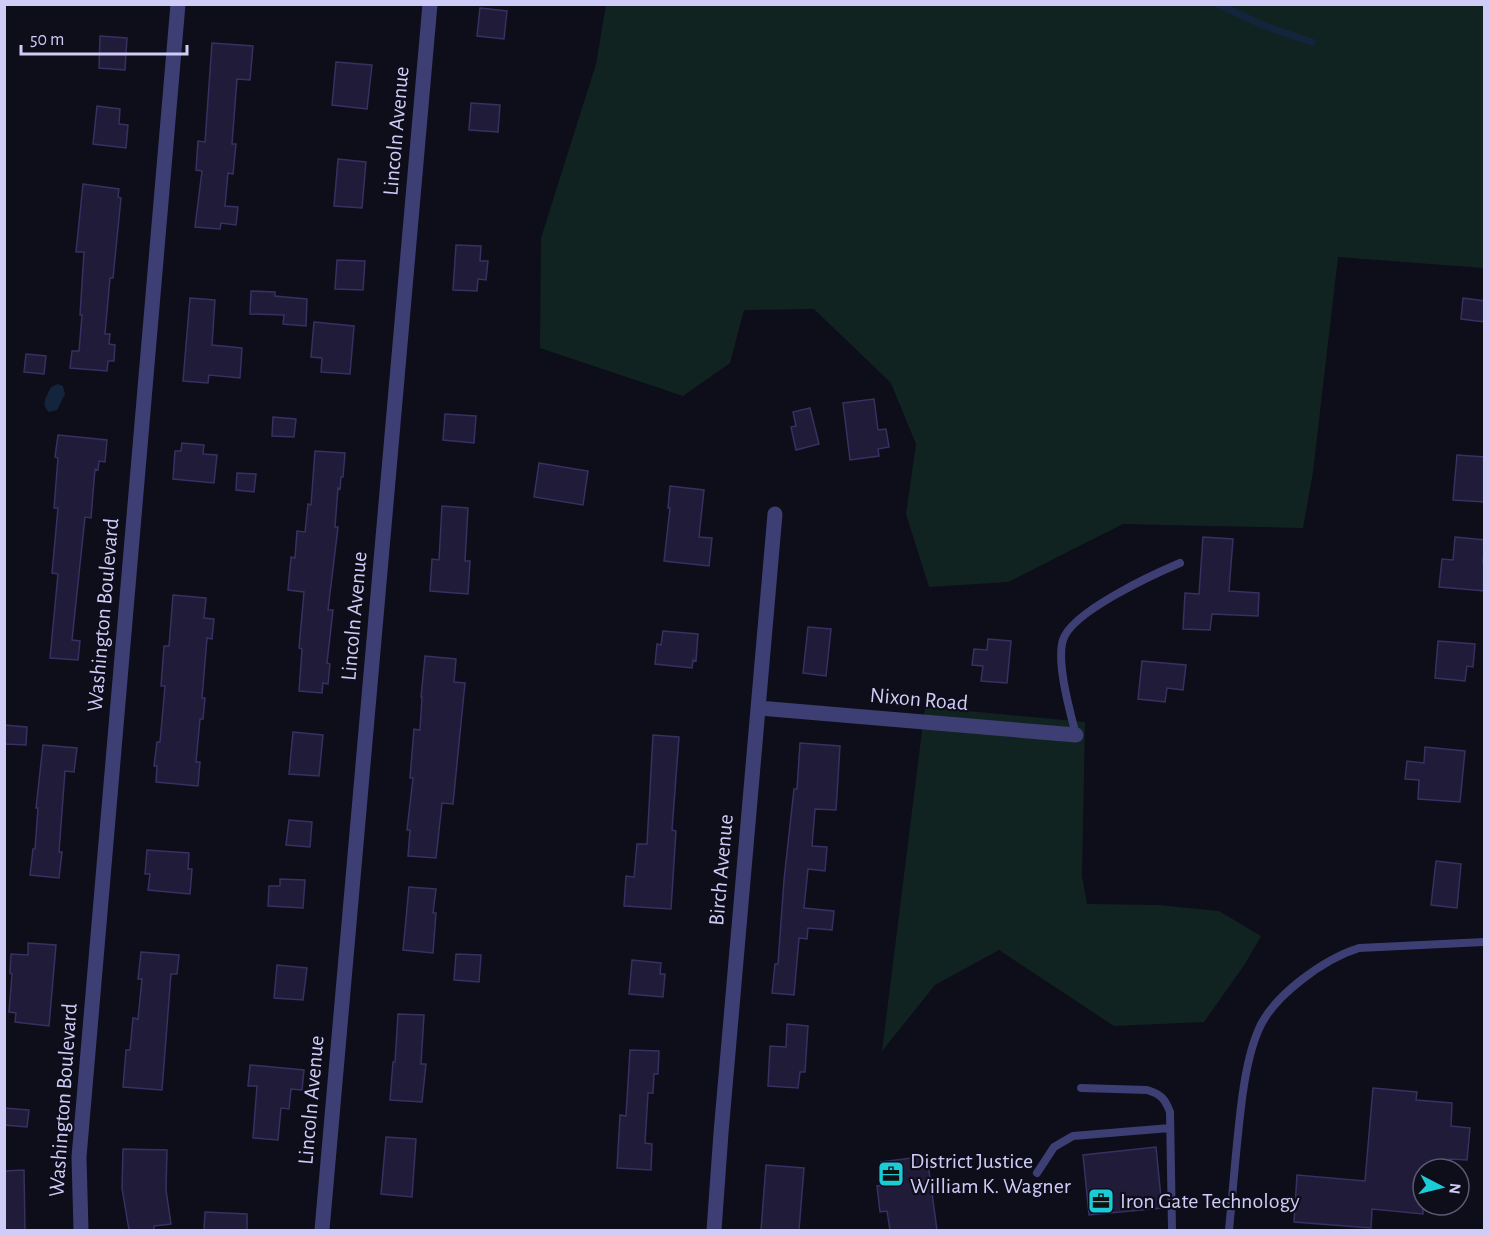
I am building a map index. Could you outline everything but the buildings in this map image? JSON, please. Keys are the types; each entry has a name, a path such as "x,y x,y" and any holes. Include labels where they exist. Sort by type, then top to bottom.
{"street":[{"name":"Washington Boulevard","path":"81,1230 78,1157 178,4"},
{"name":"Lincoln Avenue","path":"322,1230 430,4"},
{"name":"Birch Avenue","path":"714,1230 775,514"},
{"name":"Nixon Road","path":"758,708 1076,735"}],"lane":[{"path":"1076,735 1062,667 1063,639 1071,627 1091,610 1134,585 1180,563"},
{"path":"1229,1230 1246,1065 1258,1028 1276,1005 1302,979 1341,954 1359,948 1485,942"},
{"path":"1081,1088 1147,1090 1157,1092 1165,1099 1170,1112 1172,1230"},
{"path":"1036,1173 1054,1147 1073,1136 1170,1128"}],"green space":[{"path":"606,5 1484,5 1484,268 1338,257 1313,472 1303,528 1123,524 1008,582 929,587 906,514 916,444 891,383 814,309 744,310 730,363 683,396 540,348 541,238 596,64"},
{"path":"925,707 1085,722 1082,876 1087,904 1158,905 1219,911 1261,936 1245,964 1204,1022 1114,1026 999,950 935,985 882,1051"}],"water":[{"path":"58,384 63,386 65,394 57,410 49,412 45,406 45,400 51,387"}],"waterway":[{"path":"1217,4 1265,26 1312,42"}],"place":[{"name":"District Justice William K. Wagner","path":"891,1174"},
{"name":"Iron Gate Technology","path":"1101,1201"}]}
